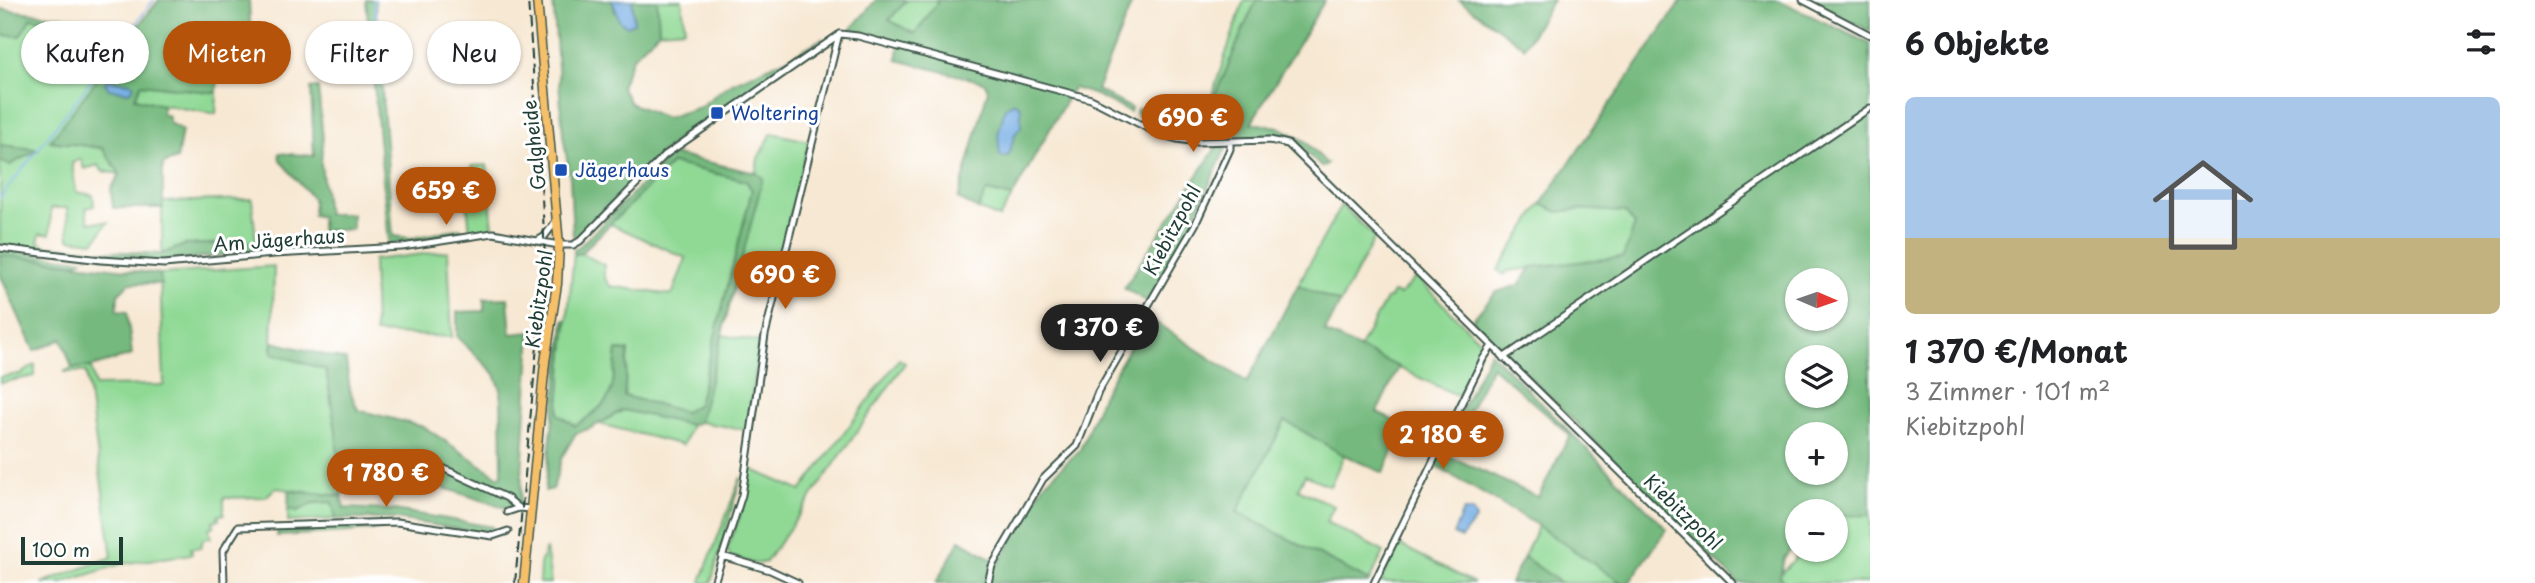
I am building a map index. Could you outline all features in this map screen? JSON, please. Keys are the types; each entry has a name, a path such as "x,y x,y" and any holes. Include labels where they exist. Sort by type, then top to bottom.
{"main road":[{"name":"Galgheide","path":"537,0 545,113 559,245"},
{"name":"Kiebitzpohl","path":"524,583 559,245"}],"street":[{"path":"1803,0 1870,35"},
{"path":"714,583 736,519 745,479 765,335 840,34"},
{"name":"Kiebitzpohl","path":"559,245 573,245 580,241 665,155 840,34 858,36 1091,99 1159,134 1177,139 1280,141 1295,148 1503,358 1733,583"},
{"path":"1503,358 1870,108"},
{"name":"Kiebitzpohl","path":"988,583 992,566 1042,479 1077,446 1098,392 1195,225 1230,149 1230,141"},
{"path":"537,241 550,231 558,218"},
{"name":"Am Jägerhaus","path":"0,248 101,260 164,264 274,254 402,247 493,233 559,245"},
{"path":"1374,583 1483,359 1492,346"},
{"path":"432,463 507,498 519,508"},
{"path":"507,512 519,508 531,509"},
{"path":"224,583 223,551 238,527 397,522 493,536 508,531"},
{"path":"722,556 770,570 798,583"}],"green space":[{"path":"159,0 249,0 250,21 163,21 163,84 217,84 217,93 141,84 149,84 149,21 142,21"},
{"path":"366,0 375,0 377,21 368,21"},
{"path":"553,0 612,0 615,12 634,23 632,0 657,0 659,31 633,57 621,86 630,103 666,118 700,107 728,85 788,58 823,38 663,151 579,237 573,236"},
{"path":"657,0 682,0 685,29 659,31"},
{"path":"876,0 907,0 889,20 915,34 939,0 1133,0 1097,90 1131,108 1130,112 1096,95 1073,88 1012,197 987,191 978,209 958,199 988,90 984,82 897,60 900,41 851,29"},
{"path":"907,0 939,0 916,35 889,20"},
{"path":"1244,0 1257,0 1208,107"},
{"path":"1257,0 1325,0 1251,123 1279,127 1305,141 1327,164 1321,167 1299,145 1286,138 1188,135 1136,115 1137,109 1209,107"},
{"path":"1459,0 1553,0 1524,47"},
{"path":"1682,0 1778,0 1870,44 1870,515 1848,516 1848,499 1785,499 1785,557 1780,577 1785,583 1738,583 1472,320 1496,292 1519,285 1532,267 1623,257 1635,225 1625,212 1578,209 1558,212 1541,204"},
{"path":"1810,0 1870,0 1870,31"},
{"path":"0,9 97,21 50,21 31,18 29,21 21,21 20,36 0,35"},
{"path":"30,18 49,21 28,21"},
{"path":"0,35 20,36 21,84 94,84 50,141 102,148 120,174 102,171 99,165 84,169 81,159 72,163 76,192 93,195 94,206 86,208 88,222 108,222 94,242 69,239 67,208 51,208 50,234 40,234 38,242 46,246 89,249 89,255 0,245 0,161 10,165 36,149 0,145"},
{"path":"94,84 141,84 135,98 163,105 162,114 169,116 169,123 182,130 177,159 163,164 163,208 113,208 111,189 120,174 102,148 50,141"},
{"path":"141,84 217,93 216,114 163,105 135,98"},
{"path":"374,84 381,84 393,236 413,238 460,228 463,232 389,244"},
{"path":"311,88 318,88 323,139 321,163 327,214 352,214 352,229 321,231 321,217 313,215 313,199 280,160 279,153 314,156"},
{"path":"772,133 809,141 773,284 737,276 762,178 756,173 758,158"},
{"path":"1219,143 1226,148 1190,227 1148,302 1124,288"},
{"path":"0,145 38,150 10,165 0,161"},
{"path":"675,155 756,173 763,178 699,422 691,425 623,410 591,428 576,433 562,457 553,489 545,491 564,320 567,320 558,414 575,426 598,409 609,395 617,350 628,351 624,396 685,412 698,404 752,190 746,181 672,163 581,253 574,254 574,249 667,159"},
{"path":"672,163 746,181 752,190 698,404 685,412 624,396 628,351 617,350 613,385 607,404 576,426 558,414 574,254 581,253 604,265 604,277 610,286 672,295 686,258 610,224"},
{"path":"487,165 493,229 470,231 467,204 475,203 472,166"},
{"path":"987,190 1012,197 999,218 978,209"},
{"path":"252,199 256,242 184,245 162,254 162,202"},
{"path":"1541,204 1558,212 1578,209 1625,212 1635,225 1623,258 1508,271 1504,275 1498,270"},
{"path":"1341,205 1375,237 1340,303 1298,285"},
{"path":"256,242 256,251 161,262 101,257 101,251 162,254 184,245"},
{"path":"0,251 82,260 76,263 0,255"},
{"path":"448,251 452,337 375,333 373,260"},
{"path":"0,255 160,274 161,284 129,283 118,294 117,311 127,312 132,355 91,367 72,368 62,339 34,351 0,274"},
{"path":"274,266 272,352 326,369 336,431 342,496 275,488 266,497 224,498 224,514 218,516 219,520 213,521 214,526 209,528 211,538 203,539 201,548 191,548 192,554 121,564 62,583 42,583 112,557 86,372 64,372 72,368 91,367 95,386 164,385 160,274"},
{"path":"1416,277 1483,344 1458,396 1359,349 1386,299 1393,293 1400,295"},
{"path":"1298,285 1340,303 1325,332 1399,367 1377,412 1405,427 1383,473 1344,455 1285,421 1237,512 1369,581 1368,583 936,583 960,540 999,563 1045,483 1080,450 1102,396 1147,317 1247,382"},
{"path":"508,298 511,334 531,332 520,505 506,508 419,480 338,462 326,370 272,353 273,342 346,360 350,391 358,410 424,427 499,477 502,474 501,390 495,374 457,337 457,312 484,311 484,299"},
{"path":"722,335 760,342 747,430 699,422"},
{"path":"1490,352 1667,529 1629,583 1622,583 1532,522 1434,465","holes":["1492,366 1570,435 1538,497 1447,455"]},
{"path":"899,359 905,363 766,562 756,564 730,556 727,550 740,516 751,469 801,491"},
{"path":"35,365 35,376 0,383 0,377 20,374"},
{"path":"624,410 691,425 683,445 599,424"},
{"path":"1285,421 1344,455 1330,486 1305,475 1298,489 1334,506 1326,522 1384,552 1369,581 1237,512"},
{"path":"741,477 711,583 701,583 702,578"},
{"path":"1870,478 1870,583 1772,583 1792,562 1848,562 1848,503"},
{"path":"289,491 342,496 344,508 395,510 492,527 496,532 487,534 397,519 336,519 332,502 313,503 298,511 288,509"},
{"path":"333,502 336,519 288,522 288,509 298,511 313,503"},
{"path":"355,525 347,532 314,534 310,527"},
{"path":"356,525 397,525 392,528 347,532"},
{"path":"1538,526 1622,583 1561,583 1524,557"},
{"path":"310,527 313,534 277,536 278,528"},
{"path":"1398,544 1474,583 1380,582"},
{"path":"546,548 551,583 539,583 540,564"},
{"path":"1524,557 1561,583 1510,583"}],"water":[{"path":"612,0 632,0 634,23 627,26 620,22"},
{"path":"106,84 133,84 133,89 129,92 109,89"},
{"path":"1012,103 1021,107 1021,127 1015,134 1009,155 1004,157 1000,156 998,135 1005,108"},
{"path":"1463,511 1472,511 1476,519 1461,538 1453,534"}],"waterway":[{"path":"0,198 154,0"},
{"path":"374,0 376,21"}],"railway":[{"path":"515,583 545,260 528,0"}],"place":[{"name":"Woltering","path":"717,113"},
{"name":"Jägerhaus","path":"561,170"}]}
